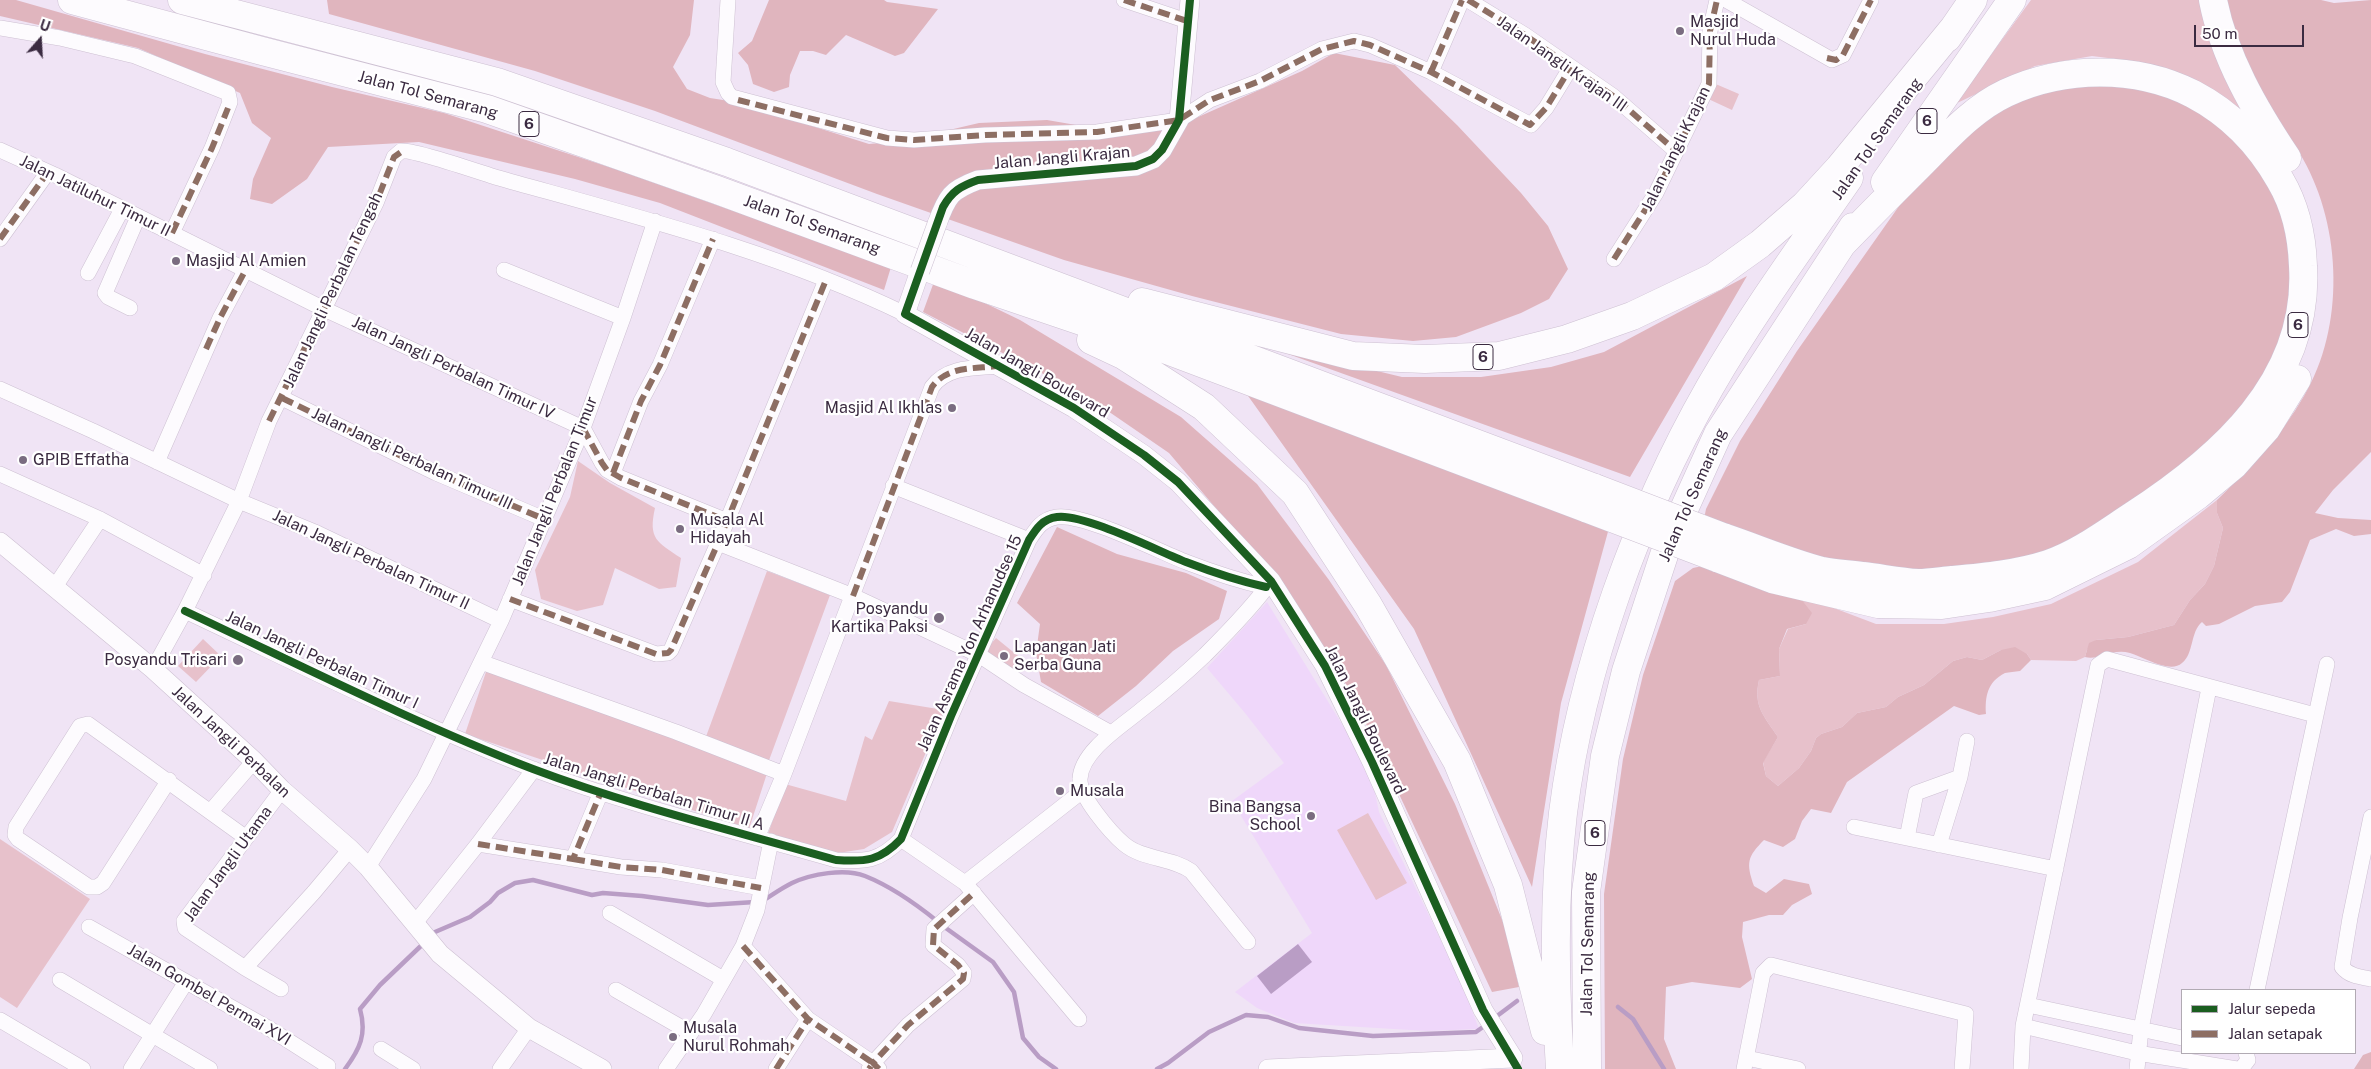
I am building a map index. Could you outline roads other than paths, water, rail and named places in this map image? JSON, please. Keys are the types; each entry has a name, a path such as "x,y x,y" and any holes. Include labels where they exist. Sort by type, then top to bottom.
{"highway":[{"name":"Jalan Tol Semarang","path":"72,0 262,52 487,109 717,190 975,285"},
{"name":"Jalan Tol Semarang","path":"182,0 497,82 726,162 902,228"},
{"name":"Jalan Tol Semarang","path":"1560,1069 1555,931 1563,812 1582,712 1609,615 1637,537 1654,496 1709,388 1753,316 1973,0"},
{"name":"Jalan Tol Semarang","path":"1587,1069 1586,892 1605,756 1626,671 1666,549 1718,434 1842,242 2012,0"},
{"name":"6","path":"1720,547 1772,579 1878,604 1942,605 1989,598 2045,586 2128,545 2198,495 2234,465 2260,436 2294,388 2314,338 2319,295 2319,257 2305,192 2292,165 2263,122 2236,67 2218,27 2213,0"},
{"name":"6","path":"902,228 1173,311 1353,356 1425,359 1499,356 1567,339 1632,316 1714,277 1760,244 1806,205 1957,24"},
{"name":"6","path":"975,285 1164,349 1591,499 1720,547 1822,571 1920,583 1994,576 2049,564 2093,542 2159,499 2203,467 2243,426 2274,385 2294,340 2301,315 2304,282 2302,238 2291,198 2266,155 2243,130 2216,106 2177,86 2147,76 2100,72 2057,77 2005,93 1965,119 1842,242"},
{"name":"6","path":"902,228 1591,499"},
{"name":"6","path":"975,285 1123,355 1204,407 1295,493 1368,605 1457,761 1508,885 1555,1069"}],"street":[{"path":"728,0 723,82 728,93 738,100 886,138 914,140 985,135 1097,132 1179,120 1210,100 1260,81 1322,49 1354,41 1370,45 1432,72 1530,126 1546,108 1571,67"},
{"path":"1124,0 1187,21"},
{"name":"Jalan Jangli Krajan","path":"905,314 937,224 950,194 960,187 978,180 1136,166 1153,158 1162,150 1179,120 1190,0"},
{"path":"1432,72 1462,0"},
{"name":"Jalan Jangli Krajan III","path":"1468,0 1525,35 1613,96 1676,151"},
{"name":"Jalan Jangli Krajan","path":"1614,260 1645,213 1709,84 1710,31 1717,0"},
{"path":"1726,0 1826,58 1836,60 1843,55 1871,0"},
{"path":"0,28 60,38 135,56 222,89 230,97 228,108 212,148 172,233"},
{"name":"Jalan Jatiluhur Timur II","path":"0,150 324,309"},
{"name":"Jalan Jangli Perbalan Tengah","path":"153,669 204,575 239,501 258,446 376,203 394,157 400,151 655,221"},
{"path":"0,239 48,172"},
{"path":"88,273 122,209"},
{"path":"130,308 108,298 106,293 138,217"},
{"path":"655,221 714,239 826,280 905,314"},
{"name":"Jalan Jangli Perbalan Timur","path":"368,867 424,779 501,620 583,428 623,318 655,221"},
{"path":"613,473 641,401 660,365 714,239"},
{"path":"504,270 623,318"},
{"path":"157,462 220,318 245,271"},
{"path":"510,599 656,654 668,653 674,645 727,521 826,280"},
{"name":"Jalan Jangli Perbalan Timur IV","path":"324,309 583,428"},
{"name":"Jalan Jangli Boulevard","path":"905,314 1074,408 1144,455 1178,482 1268,584 1325,666 1372,762 1483,1010 1516,1063"},
{"path":"666,1069 691,1033 743,946 759,899 764,840 784,774 932,387 937,380 951,371 999,366"},
{"name":"Jalan Jangli Perbalan Timur II","path":"0,389 239,501 317,533 501,620"},
{"name":"Jalan Jangli Perbalan Timur III","path":"282,398 436,473 544,519"},
{"path":"583,428 602,463 613,473 727,521"},
{"path":"0,474 100,519 204,575"},
{"path":"893,486 1029,540"},
{"name":"Jalan Asrama Yon Arhanudse 15","path":"764,840 836,860 859,862 875,858 890,850 901,838 951,716 980,655 1029,540 1038,526 1047,519 1072,517 1240,581 1268,584"},
{"path":"54,588 100,519"},
{"name":"Jalan Jangli Perbalan","path":"0,542 153,669 254,761 282,790 350,849 368,867 440,954 530,1028 602,1069"},
{"name":"Jalan Asrama Yon Arhanudse 15","path":"718,542 852,596 980,655 1024,685 1111,733"},
{"path":"1248,942 1190,871 1183,866 1136,851 1126,846 1114,835 1081,792 1080,780 1082,769 1089,757 1111,733 1142,710 1205,655 1268,584"},
{"name":"Jalan Jangli Perbalan Timur I","path":"185,611 447,733"},
{"path":"2021,1069 2024,1026 2028,1005 2098,665 2107,659 2315,715"},
{"path":"481,662 676,732 784,774"},
{"path":"2257,989 2327,664"},
{"path":"2136,1069 2136,1053 2209,688"},
{"path":"169,780 103,883 98,887 89,887 18,839 15,835 16,828 80,726 84,724 92,725 169,780 245,837"},
{"name":"Jalan Jangli Perbalan Timur II A","path":"447,733 534,769 601,792 764,840"},
{"path":"1939,845 1960,777 1967,742"},
{"path":"210,811 254,761"},
{"path":"424,934 478,844 534,769"},
{"path":"1907,838 1916,793 1960,777"},
{"name":"Jalan Jangli Utama","path":"280,988 245,968 183,926 184,921 245,837 282,790"},
{"path":"573,859 601,792"},
{"path":"743,946 808,1018 874,1067 908,1025 963,979 964,973 958,965 933,945 940,924 969,888 1081,792"},
{"path":"2371,818 2350,918 2342,967 2352,975 2371,979"},
{"path":"1854,827 2056,869"},
{"path":"901,838 969,888 1079,1019"},
{"path":"478,844 621,867 662,870 759,899"},
{"path":"245,968 350,849"},
{"path":"610,913 724,979"},
{"name":"Jalan Gombel Permai XVI","path":"89,926 328,1066"},
{"path":"1798,1069 1746,1064 1764,973 1771,966 1966,1014 1962,1069"},
{"path":"60,980 210,1069"},
{"path":"131,1069 186,982"},
{"path":"616,990 691,1033"},
{"path":"2028,1005 2181,1038"},
{"path":"776,1069 808,1018"},
{"path":"0,1020 82,1069"},
{"path":"2024,1026 2136,1053 2237,1069"},
{"path":"500,1069 530,1028"},
{"path":"381,1049 413,1069"},
{"path":"2241,1069 2245,1067 2248,1060 2246,1054"},
{"path":"1268,1069 1516,1063"}],"waterway":[{"path":"762,901 800,880 828,873 848,872 865,876 884,885 912,902 937,921"},
{"path":"430,936 470,917 490,902 498,893 515,883 533,880 592,895 603,893 642,896 708,905 755,902"},
{"path":"943,926 993,962 1014,992 1023,1038 1039,1057 1056,1069"},
{"path":"345,1069 355,1055 361,1041 363,1026 360,1009 380,985 425,942"},
{"path":"1493,1019 1517,1001"},
{"path":"1618,1007 1633,1019 1664,1069"},
{"path":"1157,1069 1209,1032 1246,1015 1268,1017 1299,1028 1373,1036 1476,1032 1487,1024"}],"place":[{"name":"Masjid Nurul Huda","path":"1680,31"},
{"name":"Masjid Al Amien","path":"176,261"},
{"name":"Masjid Al Ikhlas","path":"952,408"},
{"name":"GPIB Effatha","path":"23,460"},
{"name":"Musala Al Hidayah","path":"680,529"},
{"name":"Posyandu Kartika Paksi","path":"939,618"},
{"name":"Lapangan Jati Serba Guna","path":"1004,656"},
{"name":"Posyandu Trisari","path":"238,660"},
{"name":"Musala","path":"1060,791"},
{"name":"Bina Bangsa School","path":"1311,816"},
{"name":"Musala Nurul Rohmah","path":"673,1037"}]}
